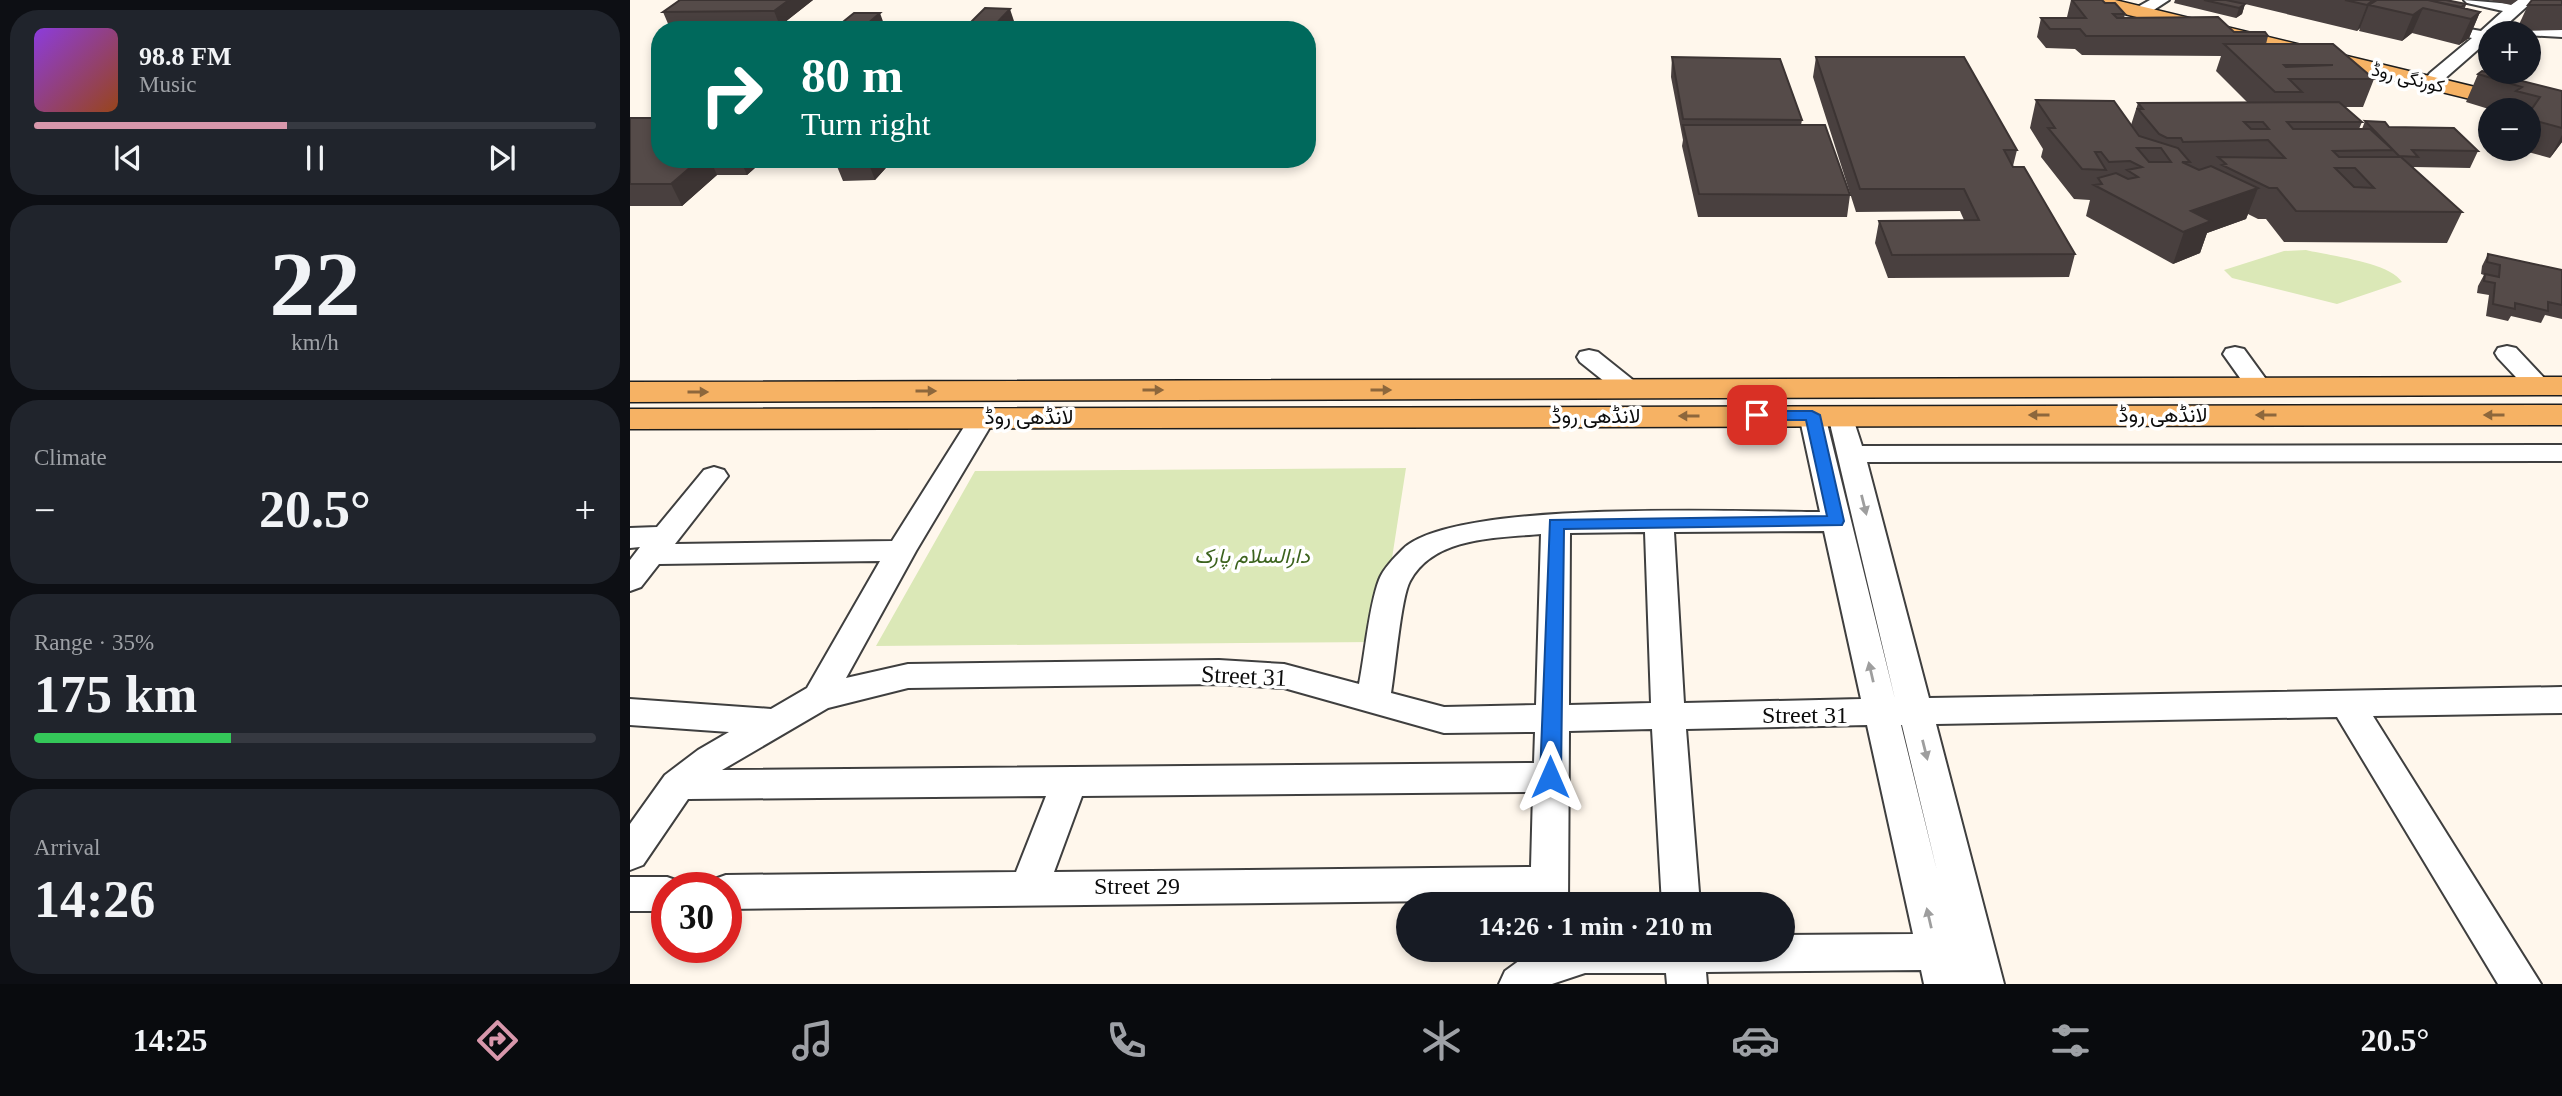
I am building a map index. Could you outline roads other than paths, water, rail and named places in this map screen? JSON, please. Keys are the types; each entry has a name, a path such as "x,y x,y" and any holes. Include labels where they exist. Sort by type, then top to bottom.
{"main road":[{"name":"کورنگی روڈ","path":"2091,0 2149,7 2562,115"},
{"name":"کورنگی روڈ","path":"2116,0 2562,106"},
{"name":"لانڈھی روڈ","path":"630,392 2550,386"},
{"name":"لانڈھی روڈ","path":"630,419 2562,415"}],"street":[{"path":"2472,0 2520,5"},
{"path":"2501,21 2520,5"},
{"path":"2416,21 2478,33"},
{"path":"2541,33 2562,32"},
{"path":"2436,77 2478,41"},
{"path":"2507,353 2550,386"},
{"path":"2235,354 2259,387"},
{"path":"1588,357 1629,389"},
{"path":"1826,415 1851,454 1984,984"},
{"path":"1542,970 1585,955 1685,963 1941,968 1836,521 1826,415"},
{"path":"819,697 901,551 984,418"},
{"path":"1851,454 2562,453"},
{"path":"630,580 648,543 714,477"},
{"path":"1373,701 1394,580 1414,555 1435,543 1476,530 1556,523 1836,521"},
{"path":"1549,892 1556,523"},
{"path":"1659,523 1680,892"},
{"path":"648,543 901,551"},
{"name":"Street 31","path":"630,854 678,785 710,760 771,722 819,697 908,677 1219,672 1303,679 1444,720 1881,715 2562,700"},
{"path":"2347,704 2521,984"},
{"path":"632,715 771,722"},
{"path":"678,785 1071,779 1550,777"},
{"path":"1029,887 1071,779"},
{"name":"Street 29","path":"742,892 1029,887 1400,892"},
{"path":"630,894 651,894"}],"park label":[{"name":"دارالسلام پارک","path":"1252,556"}]}
